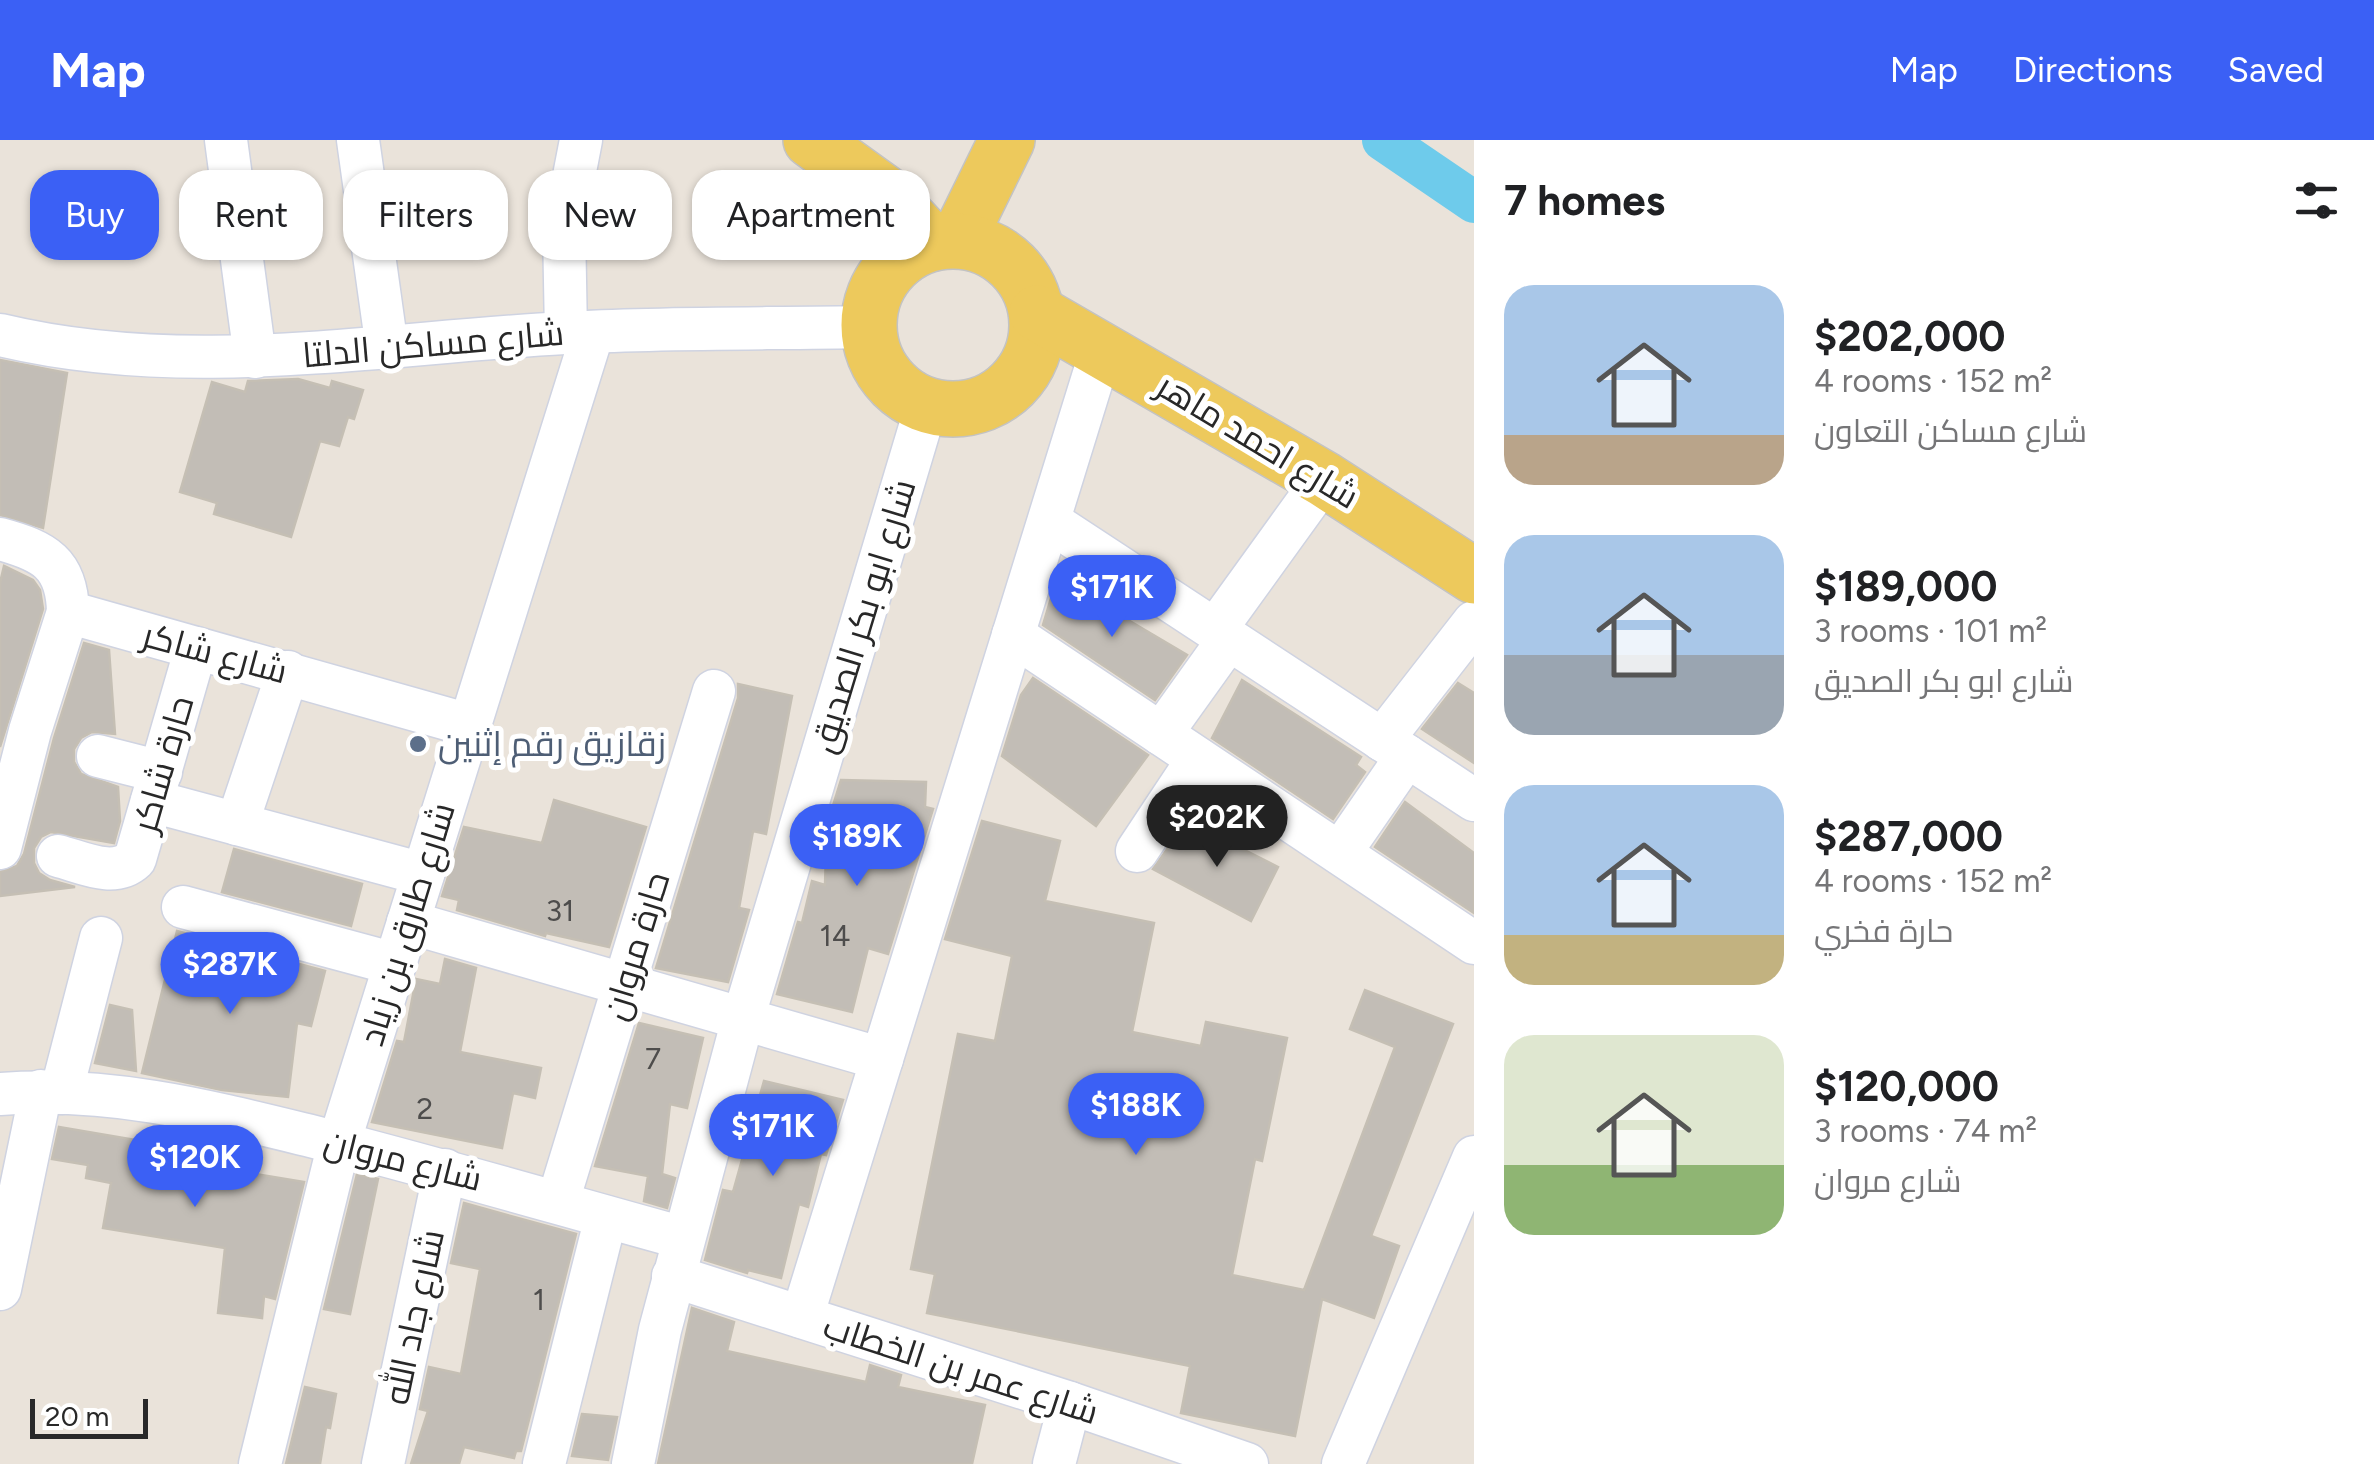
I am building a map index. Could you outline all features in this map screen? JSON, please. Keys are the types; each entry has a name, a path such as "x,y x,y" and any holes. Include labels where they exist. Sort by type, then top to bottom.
{"main road":[{"path":"811,140 945,241"},
{"path":"945,241 1007,140"},
{"path":"945,241 986,247 1011,262 1028,286 1037,313 1036,342 1026,369 1008,391 983,406 954,411 926,406 903,394 884,376 872,352 868,327 872,298 886,274 906,254 945,241"},
{"name":"شارع احمد ماهر","path":"1037,313 1324,478 1474,576"}],"street":[{"path":"226,140 255,357"},
{"path":"358,140 387,348"},
{"name":"شارع طارق بن زياد","path":"260,1464 339,1144 469,725 579,332 564,228 581,140"},
{"name":"شارع مساكن الدلتا","path":"0,336 102,352 194,358 255,357 579,332 868,327"},
{"path":"802,1317 1102,348"},
{"name":"شارع ابو بكر الصديق","path":"633,1464 678,1257 744,1018 926,406"},
{"path":"1161,734 1324,478"},
{"path":"1049,521 1474,800"},
{"path":"0,848 30,731 68,612 66,585 52,562 30,548 4,552"},
{"name":"شارع شاكر","path":"68,612 469,725"},
{"path":"1340,854 1395,748 1474,622"},
{"path":"1014,636 1474,943"},
{"name":"حارة شاكر","path":"58,856 110,869 128,865 138,850 196,648"},
{"path":"237,824 288,672"},
{"name":"حارة مروان","path":"558,1200 714,692"},
{"path":"98,756 237,824 423,874"},
{"path":"1137,851 1198,758"},
{"path":"183,907 395,964"},
{"path":"408,922 882,1059"},
{"path":"1,1282 34,1093 101,938"},
{"name":"شارع مروان","path":"34,1093 178,1103 445,1170 606,1217 678,1257"},
{"path":"1343,1464 1474,1157"},
{"name":"شارع جاد الله","path":"383,1464 445,1170"},
{"path":"544,1464 606,1217"},
{"name":"شارع عمر بن الخطاب","path":"678,1257 802,1317 1247,1464"},
{"path":"1054,1464 1070,1403"}],"building":[{"path":"0,360 67,373 43,528 0,515"},
{"path":"298,379 330,388 332,381 363,390 354,419 348,417 339,446 320,441 291,537 214,514 217,503 180,492 212,382 245,392 248,381"},
{"path":"4,566 33,580 40,590 43,609 0,747 0,583"},
{"path":"1057,578 1187,655 1155,700 1043,625"},
{"path":"84,643 109,650 115,734 92,732 81,738 74,749 74,762 81,774 118,787 120,821 114,843 51,832 41,837 34,848 34,863 39,873 50,880 75,887 0,896 0,872 17,866 24,854"},
{"path":"1033,678 1148,755 1096,826 1002,756 1021,695"},
{"path":"1242,680 1361,757 1356,765 1365,772 1333,819 1212,738"},
{"path":"1458,683 1474,693 1474,763 1422,729"},
{"path":"738,684 792,696 766,834 753,831 739,908 749,910 728,982 656,968 738,698"},
{"path":"841,780 926,782 925,807 933,809 888,954 868,948 852,1012 777,994 812,881 825,885 827,825"},
{"path":"554,800 646,827 609,947 546,933 545,936 457,910 459,900 442,896 464,827 542,843"},
{"path":"1405,802 1474,853 1474,913 1375,847"},
{"path":"982,821 1060,841 1045,901 1154,923 1132,1032 1201,1046 1206,1022 1287,1038 1262,1161 1255,1159 1232,1275 1304,1290 1395,1047 1350,1029 1365,990 1453,1024 1371,1236 1399,1246 1374,1318 1322,1299 1295,1436 1181,1413 1190,1366 927,1313 935,1274 911,1269 958,1034 995,1041 1012,956 945,939"},
{"path":"1187,821 1278,867 1251,921 1153,869"},
{"path":"234,849 362,884 351,926 222,892"},
{"path":"177,931 325,971 311,1026 297,1023 288,1097 222,1090 142,1073"},
{"path":"445,959 476,968 460,1052 541,1068 535,1098 513,1093 502,1148 372,1122 397,1041 404,1042 416,979 440,984"},
{"path":"110,1005 132,1010 136,1071 95,1063"},
{"path":"639,1023 703,1038 687,1108 670,1104 662,1174 675,1178 667,1208 644,1201 648,1176 595,1166"},
{"path":"764,1081 843,1100 826,1155 821,1154 808,1207 799,1204 781,1278 705,1260 723,1190 733,1192"},
{"path":"59,1127 165,1145 163,1159 304,1182 275,1299 264,1296 262,1318 218,1313 225,1248 103,1228 111,1183 86,1178 88,1165 52,1159"},
{"path":"357,1174 378,1179 350,1314 324,1309"},
{"path":"464,1203 576,1234 521,1451 516,1451 514,1458 464,1447 459,1464 411,1464 428,1411 420,1409 429,1367 461,1374 480,1269 451,1263"},
{"path":"692,1308 734,1322 727,1351 866,1382 870,1365 901,1375 898,1387 985,1405 972,1464 658,1464"},
{"path":"305,1387 336,1394 330,1428 326,1427 320,1464 286,1464"},
{"path":"582,1414 617,1417 608,1460 572,1456"}],"waterway":[{"path":"1383,140 1474,202"}],"place":[{"name":"زقازيق رقم إثنين","path":"418,744"}]}
